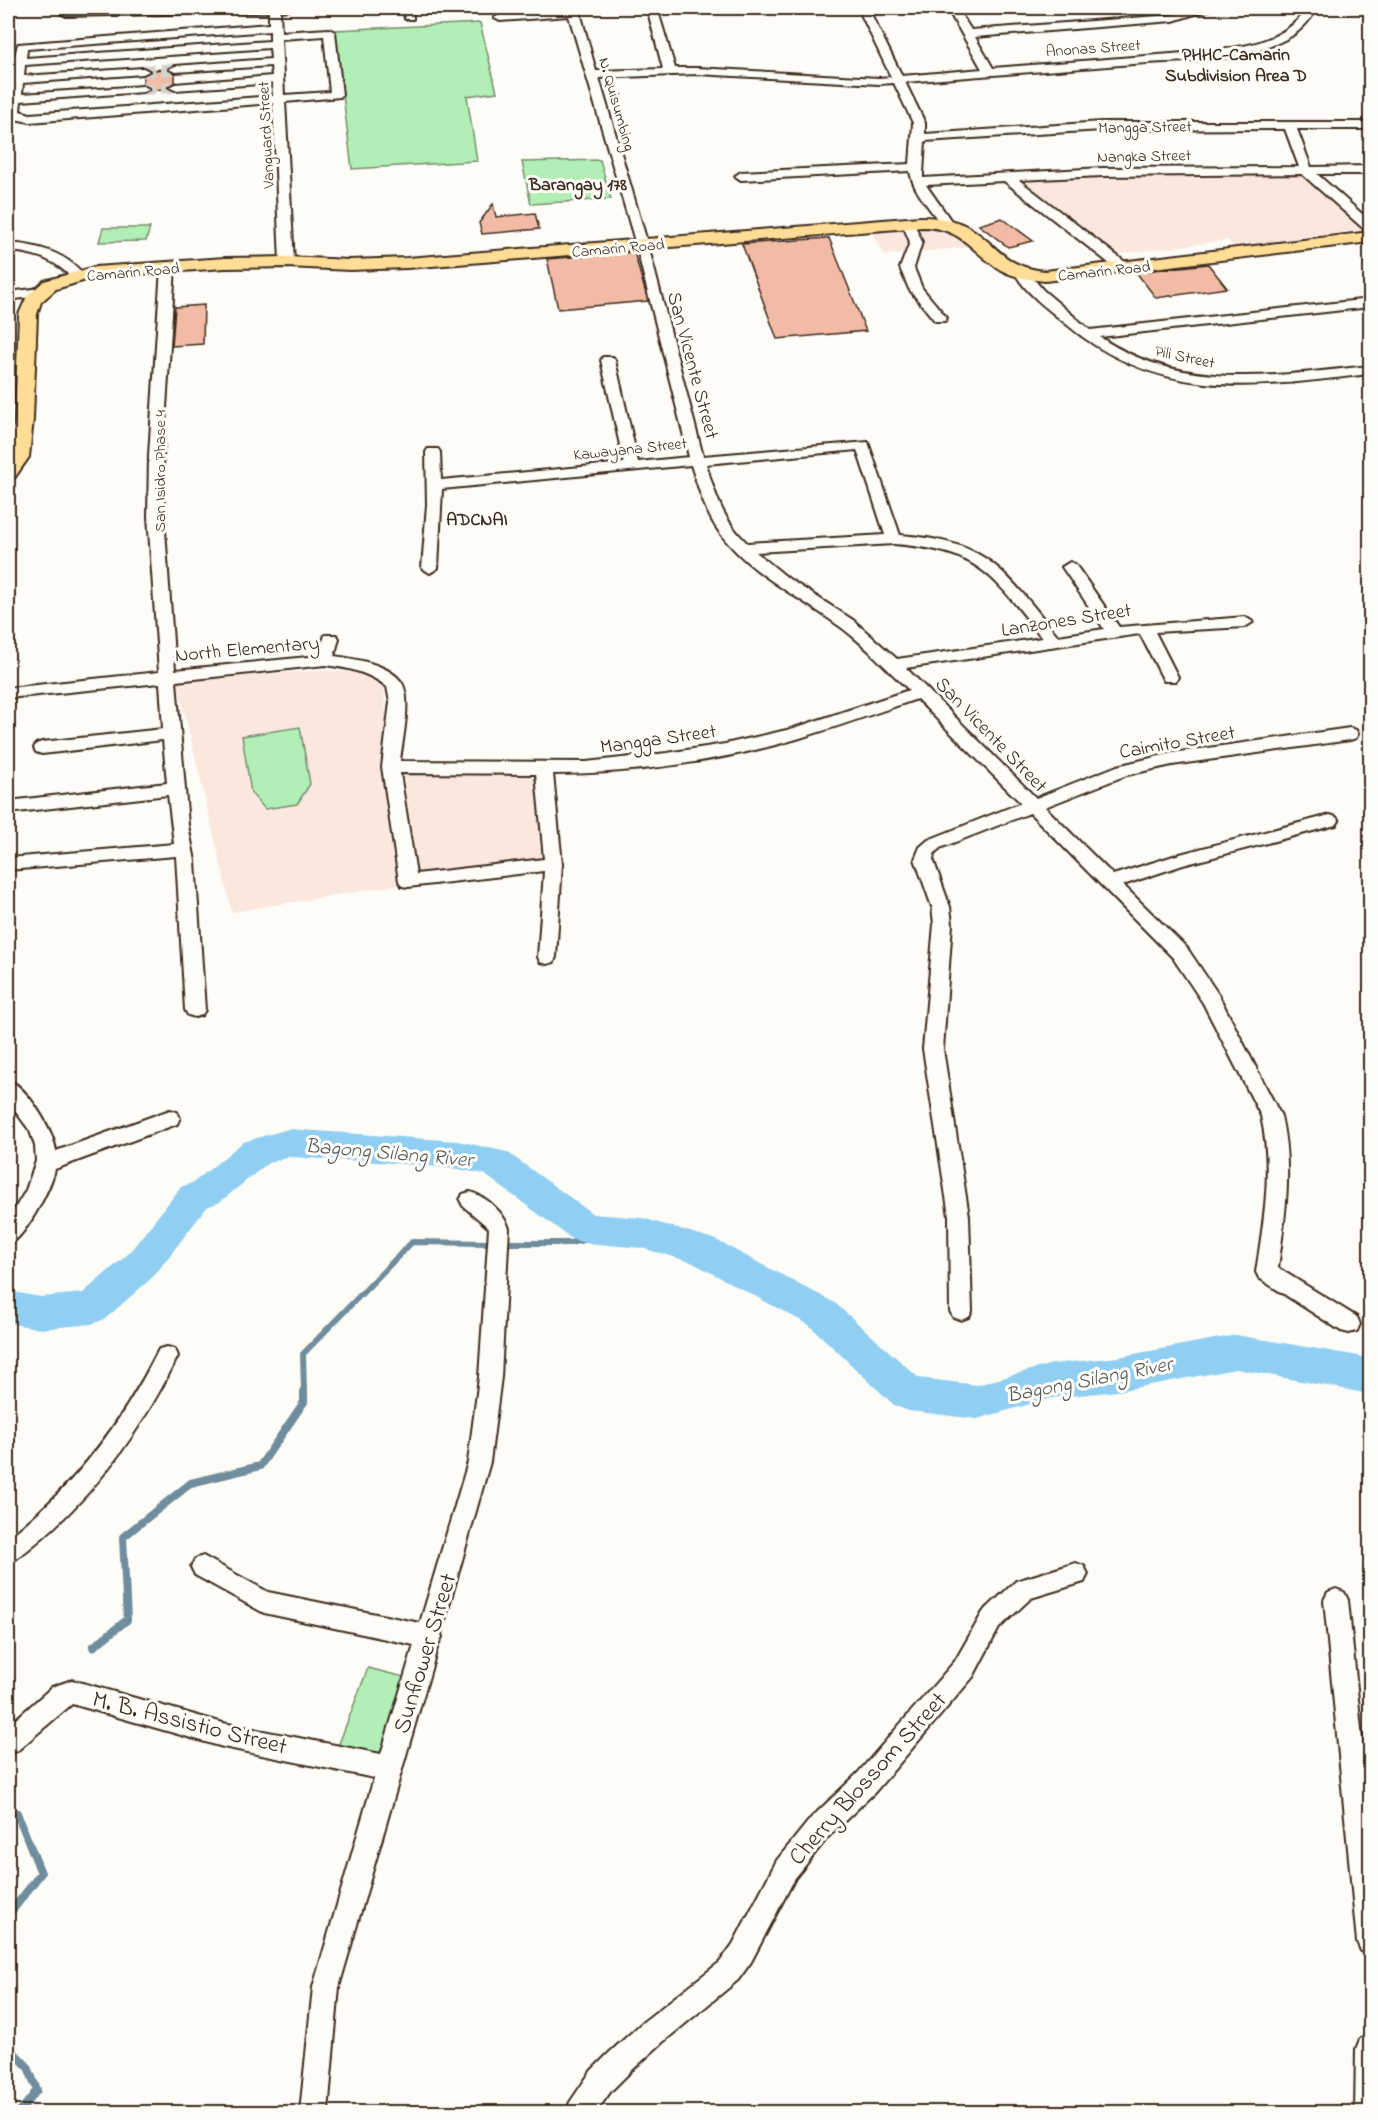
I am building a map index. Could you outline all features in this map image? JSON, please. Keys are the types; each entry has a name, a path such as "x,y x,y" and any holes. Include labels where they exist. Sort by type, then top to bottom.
{"main road":[{"name":"Camarin Road","path":"40,292 50,285 78,276 111,270 287,262 382,265 909,223 948,225 969,237 1005,267 1023,275 1052,276 1371,237"},
{"path":"8,473 19,457 24,420 28,314 33,300 40,292"}],"street":[{"name":"Vanguard Street","path":"274,8 287,262"},
{"path":"66,13 285,8"},
{"path":"652,8 670,72"},
{"path":"863,8 919,123 921,138 915,167 918,182 948,225"},
{"path":"952,8 989,71"},
{"path":"968,34 1173,18 1209,8"},
{"name":"Anonas Street","path":"592,75 670,72 786,74 879,81 1227,52 1258,45 1284,35 1305,19 1313,8"},
{"path":"500,18 573,10"},
{"name":"N. Quisumbing","path":"573,10 642,245"},
{"path":"329,32 336,95 30,118 18,116 14,111 21,48 26,45 147,36 276,35 329,32"},
{"path":"19,62 146,53 276,35"},
{"path":"19,80 144,71 147,36"},
{"path":"175,69 278,62"},
{"path":"175,87 279,79"},
{"path":"17,98 144,90 144,109"},
{"path":"1290,125 1307,172 1371,227"},
{"name":"Mangga Street","path":"921,138 1102,126 1371,125"},
{"path":"741,176 915,167"},
{"name":"Nangka Street","path":"918,182 1102,172 1371,170"},
{"path":"1007,177 1124,268"},
{"path":"909,223 916,242 907,268 916,289 940,318"},
{"name":"San Vicente Street","path":"642,245 697,460 713,509 726,531 742,548 783,582 847,624 894,665 1180,952 1197,976 1271,1116 1277,1136 1278,1196 1267,1272 1279,1282 1325,1306 1349,1324"},
{"path":"8,247 56,257 71,267 78,276"},
{"name":"San Isidro Phase 4","path":"168,267 156,455 156,516 175,788 179,825 185,849 195,1010"},
{"name":"Pili Street","path":"1023,275 1027,282 1088,334 1123,357 1147,367 1190,379 1236,382 1371,370"},
{"path":"8,296 40,292"},
{"path":"1088,334 1371,303"},
{"path":"608,360 632,466"},
{"name":"Kawayana Street","path":"435,485 863,445 894,539"},
{"path":"430,568 435,485 433,452"},
{"path":"742,548 894,539 918,541 956,550 980,560 997,573 1055,643"},
{"path":"1070,567 1116,634"},
{"name":"Lanzones Street","path":"894,665 1145,628 1245,622"},
{"path":"1145,628 1170,677"},
{"path":"325,660 331,639"},
{"name":"North Elementary","path":"8,693 325,660 348,663 380,673 395,686 398,702 391,767 408,881 553,864"},
{"name":"Mangga Street","path":"391,767 544,769 623,765 757,743 830,723 921,692"},
{"path":"42,748 171,734"},
{"name":"Caimito Street","path":"961,1311 959,1216 933,1049 943,924 941,907 924,859 926,851 934,844 1101,777 1152,762 1350,734"},
{"path":"544,769 553,864 547,957"},
{"path":"8,807 175,788"},
{"path":"1111,882 1180,860 1330,821"},
{"path":"8,864 185,849"},
{"path":"8,1088 37,1122 47,1147 48,1163 28,1206 8,1236"},
{"path":"48,1163 170,1118"},
{"name":"Sunflower Street","path":"314,2112 326,1987 389,1768 430,1637 479,1462 490,1377 499,1228 496,1221 470,1200"},
{"path":"8,1551 32,1533 88,1476 123,1432 155,1381 167,1356"},
{"path":"203,1567 264,1602 430,1637"},
{"name":"Cherry Blossom Street","path":"580,2112 601,2081 619,2062 652,2032 729,1971 742,1953 786,1869 820,1827 866,1783 964,1669 991,1620 1024,1589 1076,1574"},
{"path":"1336,1600 1371,1942"},
{"name":"M. B. Assistio Street","path":"11,1734 61,1695 72,1692 223,1735 389,1768"},
{"path":"1369,2112 1371,2049"}],"shaded area":[{"path":"1140,174 1303,175 1364,230 1234,247 1228,240 1113,255 1022,182"},
{"path":"947,229 970,247 885,255 871,232"},
{"path":"320,670 364,673 384,687 390,778 404,884 232,912 177,681"},
{"path":"404,774 536,775 551,864 416,882"}],"green space":[{"path":"480,23 497,92 467,96 477,161 352,169 335,30"},
{"path":"600,160 611,199 531,204 522,162"},
{"path":"103,228 150,228 146,241 99,242"},
{"path":"300,727 310,784 297,804 265,809 251,793 242,736"},
{"path":"368,1668 408,1678 378,1760 337,1749"}],"building":[{"path":"167,69 175,74 175,82 168,85 168,89 151,90 143,84 143,76 151,70"},
{"path":"493,204 496,217 535,213 539,229 482,234 479,223"},
{"path":"1002,218 1033,241 1008,247 979,225"},
{"path":"829,238 866,331 777,339 742,244"},
{"path":"634,252 648,301 558,309 547,259"},
{"path":"1208,264 1227,288 1156,298 1136,272"},
{"path":"204,305 203,344 172,346 175,307"}],"waterway":[{"name":"Bagong Silang River","path":"8,1307 41,1313 92,1308 141,1265 194,1197 207,1192 256,1152 288,1143 394,1149 458,1155 494,1162 585,1228 642,1233 701,1250 822,1314 909,1394 977,1402 1052,1381 1118,1374 1236,1352 1359,1373 1370,1377"},
{"path":"503,1243 570,1243 624,1231"},
{"path":"304,1391 303,1354 412,1242 489,1243"},
{"path":"93,1647 127,1620 123,1537 191,1483 260,1466 304,1402 304,1391"},
{"path":"8,1916 41,1873 17,1813"},
{"path":"8,2046 28,2067 37,2090 20,2112"}],"tunnel":[{"path":"143,71 175,69"},
{"path":"143,89 175,87"}],"district":[{"name":"PHHC-Camarin Subdivision Area D","path":"1236,64"},
{"name":"Barangay 178","path":"578,184"},
{"name":"ADCNAI","path":"477,519"}]}
